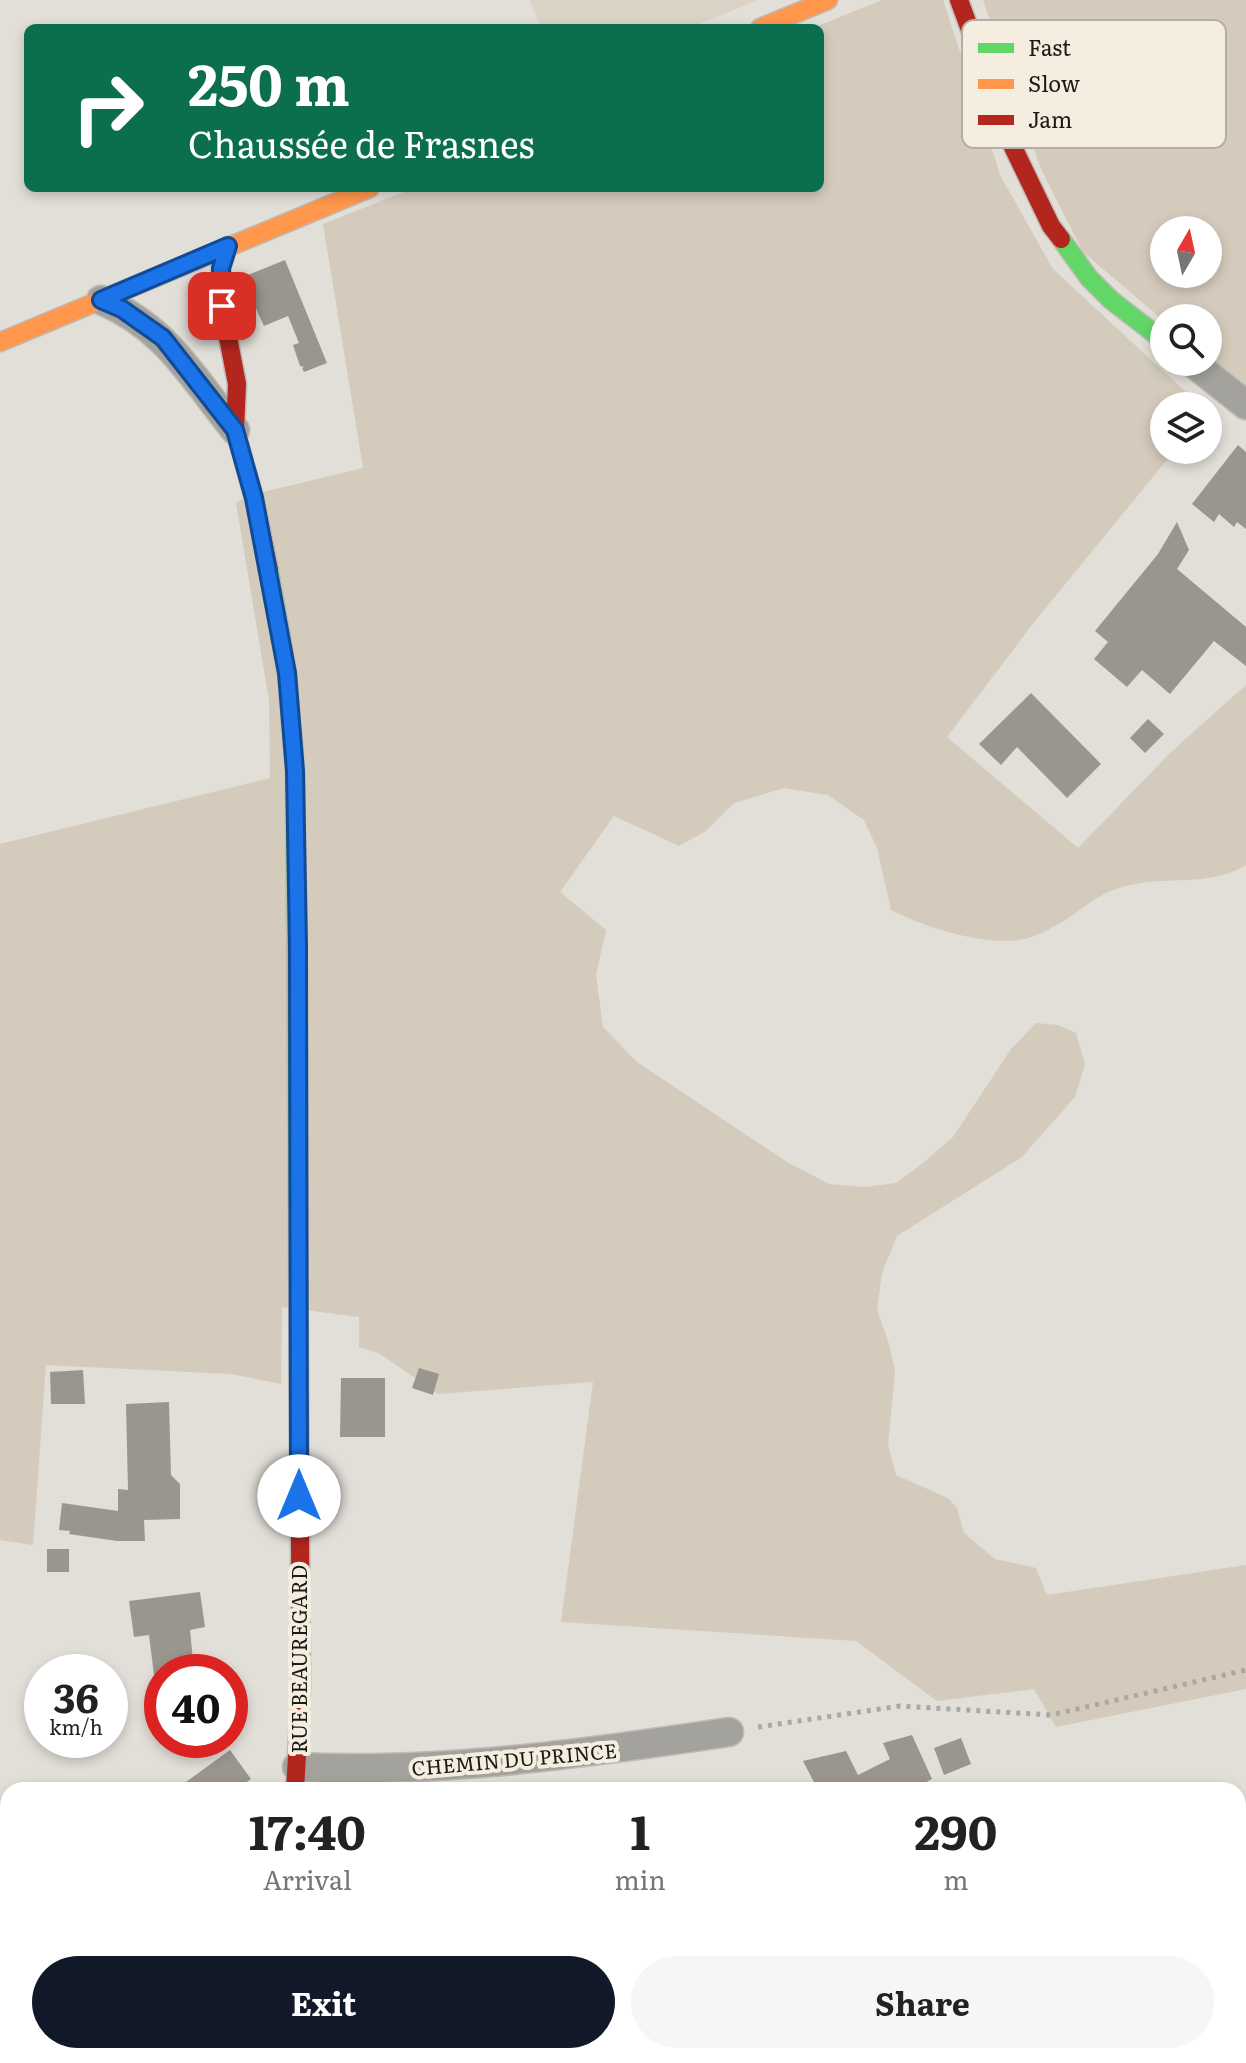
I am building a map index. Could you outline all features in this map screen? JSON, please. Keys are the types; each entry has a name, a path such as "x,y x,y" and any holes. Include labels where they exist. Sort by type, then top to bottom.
{"street":[{"path":"770,24 828,0"},
{"path":"959,0 966,20"},
{"path":"1013,148 1051,226 1089,278 1111,300 1150,330"},
{"path":"0,342 360,192"},
{"name":"RUE BEAUREGARD","path":"228,246 221,268 221,284 222,306 237,384 235,430 254,498 277,610 287,673 295,771 301,1688 296,1778"},
{"name":"RUE BEAUREGARD","path":"101,300 122,309 163,338 235,430"},
{"path":"1210,376 1246,405"},
{"name":"CHEMIN DU PRINCE","path":"296,1778 357,1769 617,1749 729,1732"}],"path":[{"path":"729,1732 900,1706 1051,1715 1246,1670"}],"shaded area":[{"path":"530,0 758,0 700,24 539,24"},
{"path":"882,0 943,0 962,58 962,148 991,148 1001,177 1053,269 1150,359 1150,376 1169,376 1186,392 1150,392 1150,464 1164,464 1035,621 947,737 1078,848 1171,752 1246,685 1246,865 1232,872 1202,879 1126,886 1099,897 1062,922 1034,936 1001,941 981,939 923,924 891,910 877,848 864,820 828,795 784,788 734,803 706,831 679,846 614,816 560,892 606,930 596,975 603,1027 637,1062 787,1162 829,1184 864,1187 896,1183 953,1137 1011,1049 1036,1023 1058,1025 1076,1033 1085,1064 1075,1097 1022,1157 897,1236 882,1273 877,1310 895,1372 888,1444 896,1475 948,1498 957,1508 964,1533 995,1559 1036,1568 1047,1595 1246,1565 1246,1689 1056,1727 1034,1689 937,1701 856,1641 561,1622 593,1382 438,1394 378,1353 359,1347 359,1317 282,1307 281,1384 231,1374 46,1365 33,1545 0,1540 0,844 270,778 269,701 236,502 251,495 363,468 323,224 404,192 824,192 824,24"},
{"path":"983,0 1246,0 1246,390 1222,370 1222,304 1150,304 1150,309 1083,252 1041,169 1034,148 1226,148 1226,20 990,20"}],"building":[{"path":"285,260 327,363 304,372 293,345 299,343 288,316 264,326 245,284 248,275"},
{"path":"1238,445 1246,452 1246,529 1237,522 1234,527 1219,514 1214,522 1192,504"},
{"path":"1177,522 1189,550 1177,569 1246,627 1246,666 1214,641 1170,694 1142,670 1127,687 1094,659 1108,642 1095,631 1158,554"},
{"path":"1031,693 1101,764 1067,798 1017,747 1001,765 979,744"},
{"path":"1148,719 1164,734 1145,753 1130,738"},
{"path":"419,1368 439,1374 433,1395 412,1388"},
{"path":"83,1370 85,1404 51,1404 50,1372"},
{"path":"341,1378 385,1378 385,1437 340,1437"},
{"path":"169,1402 171,1475 180,1484 180,1519 144,1520 145,1541 117,1541 59,1530 62,1503 118,1511 118,1489 128,1490 126,1404"},
{"path":"47,1549 69,1549 69,1572 47,1572"},
{"path":"200,1592 205,1627 190,1630 192,1654 151,1654 149,1635 134,1637 129,1601"},
{"path":"912,1735 932,1779 927,1782 814,1782 803,1761 846,1751 858,1775 890,1759 883,1743"},
{"path":"961,1738 971,1764 944,1775 934,1748"},
{"path":"219,1758 236,1758 251,1779 247,1782 186,1782"}],"traffic: fast":[{"path":"1061,239 1089,278 1111,300 1150,330"},
{"path":"269,570 287,673 295,771 299,1393"}],"traffic: slow":[{"path":"770,24 828,0"},
{"path":"0,342 360,192"}],"traffic: jam":[{"path":"959,0 966,20"},
{"path":"1013,148 1051,226 1061,239"},
{"path":"228,246 221,268 221,284 222,306 237,384 235,430 254,498 269,570"},
{"path":"295,1782 301,1688 299,1393"}],"route":[{"path":"222,306 221,268 228,246 101,300 134,316 163,338 235,430 254,498 287,673 295,771 298,946 299,1496"}]}
